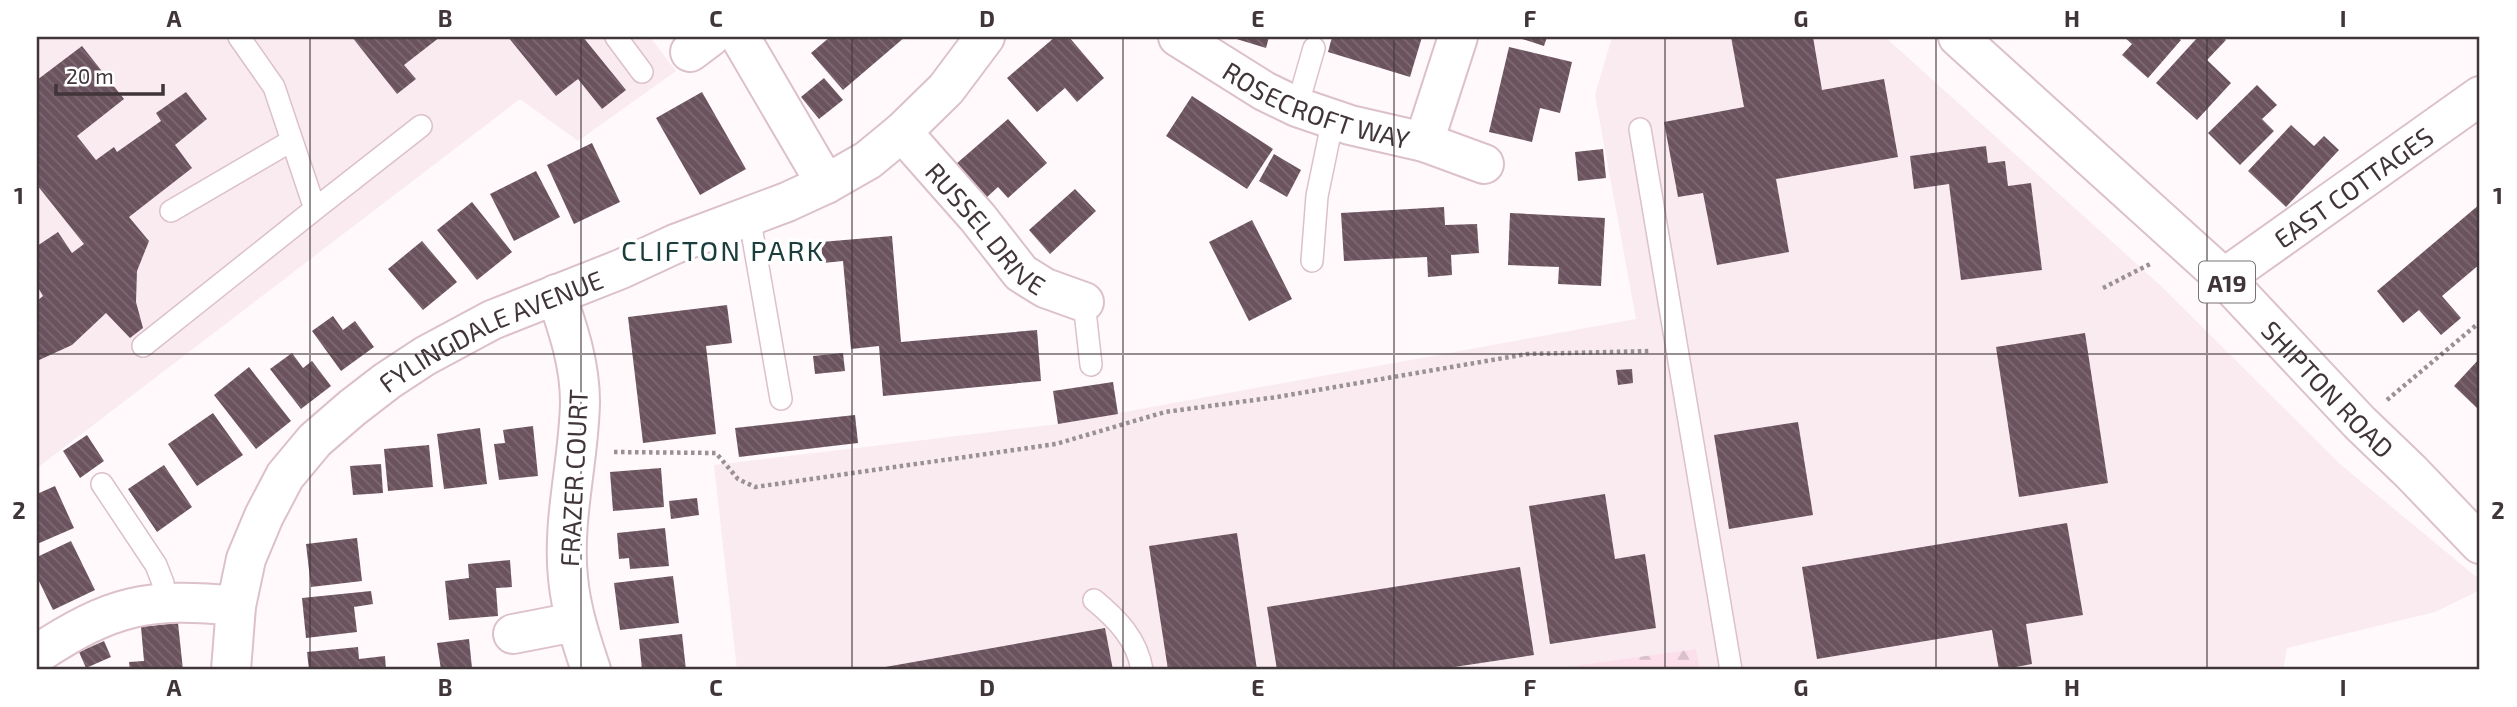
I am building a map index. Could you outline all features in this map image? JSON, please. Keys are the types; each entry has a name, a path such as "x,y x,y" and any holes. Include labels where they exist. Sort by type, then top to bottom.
{"street":[{"path":"740,37 826,184"},
{"name":"FYLINGDALE AVENUE","path":"231,670 236,606 246,559 285,476 315,440 387,381 425,356 492,320 787,202 868,160 902,132 946,89 985,37"},
{"name":"ROSECROFT WAY","path":"1178,37 1264,91 1297,107 1424,142 1484,164"},
{"name":"ROSECROFT WAY","path":"1424,142 1458,37"},
{"name":"SHIPTON ROAD","path":"1959,37 2224,278 2360,424 2411,472 2480,544"},
{"name":"EAST COTTAGES","path":"2224,278 2480,96"},
{"name":"RUSSEL DRIVE","path":"902,132 978,218 1021,273 1045,288 1084,302"},
{"name":"FRAZER COURT","path":"556,294 575,354 580,402 568,532 568,577 575,622 591,670"},
{"path":"37,654 102,617 134,606 164,602 198,602 236,606"},
{"path":"513,634 575,622"}],"lane":[{"path":"239,37 275,87 315,209"},
{"path":"616,37 642,72"},
{"path":"1297,107 1314,48"},
{"path":"1312,261 1317,196 1333,119"},
{"path":"143,346 421,126"},
{"path":"1640,129 1731,670"},
{"path":"170,211 291,141"},
{"path":"749,215 781,399"},
{"path":"1084,302 1091,365"},
{"path":"102,484 156,565 163,583 164,602"},
{"path":"1094,600 1120,621 1140,657 1142,670"}],"path":[{"path":"2103,288 2187,245"},
{"path":"2360,424 2480,322"},
{"path":"575,451 716,453 738,479 755,487 1056,444 1166,412 1277,397 1527,354 1678,351"}],"shaded area":[{"path":"37,37 650,37 676,71 578,141 520,99 37,468"},
{"path":"1612,37 1885,37 2160,285 2340,464 2480,580 2480,590 2435,612 2287,648 2283,670 737,670 714,465 1058,424 1636,319 1595,95"}],"green space":[{"path":"1696,649 1700,670 1567,670 1567,667"}],"building":[{"path":"352,37 440,37 404,65 416,79 397,94"},
{"path":"508,37 583,37 626,90 602,109 578,79 556,96"},
{"path":"830,37 905,37 843,90 811,53"},
{"path":"1055,37 1069,37 1104,78 1077,102 1065,88 1037,112 1007,78"},
{"path":"1230,37 1269,37 1266,48"},
{"path":"1332,37 1422,37 1410,77 1328,52"},
{"path":"1516,37 1547,37 1544,46"},
{"path":"1731,37 1813,37 1822,90 1884,79 1898,157 1776,179 1789,252 1717,265 1703,193 1678,197 1664,122 1744,107"},
{"path":"2124,37 2177,37 2181,40 2148,78 2122,55 2132,44"},
{"path":"2198,37 2223,37 2226,40 2207,60 2231,83 2197,120 2156,83"},
{"path":"82,46 124,99 77,136 96,160 114,147 117,152 161,121 156,113 186,92 207,119 175,145 192,168 129,217 149,241 137,271 136,302 143,328 130,338 106,313 72,345 37,361 37,301 43,296 37,286 37,246 58,232 72,253 84,244 37,185 37,80"},
{"path":"1509,47 1572,62 1560,113 1540,108 1532,142 1489,132"},
{"path":"824,78 843,100 819,119 801,97"},
{"path":"2257,85 2277,105 2262,119 2274,131 2240,165 2208,133"},
{"path":"702,92 746,169 700,195 656,118"},
{"path":"1192,96 1273,149 1247,189 1166,136"},
{"path":"1008,119 1047,163 1008,198 998,187 986,198 956,164"},
{"path":"2291,125 2314,146 2324,136 2339,150 2286,207 2248,171"},
{"path":"592,143 620,202 574,224 547,165"},
{"path":"1986,146 1988,163 2005,161 2008,186 2031,183 2042,270 1961,280 1949,184 1914,189 1910,156"},
{"path":"1603,149 1606,178 1578,181 1575,152"},
{"path":"1274,154 1301,170 1287,197 1259,181"},
{"path":"536,171 560,217 514,241 490,194"},
{"path":"1075,189 1096,211 1050,254 1029,230"},
{"path":"472,202 512,252 477,280 437,230"},
{"path":"2480,204 2480,264 2442,296 2461,318 2441,335 2419,310 2403,323 2377,291"},
{"path":"1444,207 1445,225 1477,224 1479,253 1451,255 1452,275 1428,277 1427,257 1344,261 1341,213"},
{"path":"1510,213 1605,218 1601,286 1558,284 1559,267 1508,265"},
{"path":"1252,220 1292,299 1249,321 1209,242"},
{"path":"892,236 901,342 1037,330 1041,381 883,396 879,346 851,349 843,261 823,263 821,242"},
{"path":"422,241 457,282 423,310 388,269"},
{"path":"727,305 732,343 706,346 716,434 643,443 628,317"},
{"path":"333,316 343,330 355,321 374,347 341,371 312,331"},
{"path":"2085,333 2108,483 2019,497 1996,347"},
{"path":"292,353 303,368 312,361 331,386 301,409 270,369"},
{"path":"843,353 845,371 815,374 813,356"},
{"path":"2480,358 2480,411 2454,386"},
{"path":"249,367 291,421 256,449 214,395"},
{"path":"1632,369 1633,383 1618,385 1616,370"},
{"path":"1113,382 1118,414 1058,424 1053,391"},
{"path":"213,413 243,455 197,486 168,444"},
{"path":"855,415 858,443 739,457 735,428"},
{"path":"1798,422 1813,515 1729,529 1714,435"},
{"path":"533,426 538,476 499,480 494,444 505,443 503,430"},
{"path":"480,428 487,484 444,489 437,434"},
{"path":"87,435 104,461 80,478 63,451"},
{"path":"429,445 433,487 388,491 384,449"},
{"path":"381,464 383,493 353,495 350,466"},
{"path":"164,465 192,507 157,532 128,489"},
{"path":"661,468 664,507 613,511 610,472"},
{"path":"55,486 74,528 37,544 37,494"},
{"path":"1605,494 1615,559 1645,554 1656,628 1550,644 1529,506"},
{"path":"697,498 699,515 671,519 669,501"},
{"path":"2067,523 2083,615 2026,624 2032,664 1999,670 1992,630 1817,659 1802,567"},
{"path":"665,528 669,566 630,569 629,558 619,559 617,533"},
{"path":"1237,533 1257,670 1168,670 1149,546"},
{"path":"357,538 362,581 311,587 306,544"},
{"path":"71,541 95,590 53,610 37,577 37,557"},
{"path":"510,560 512,587 496,588 498,616 449,620 445,581 469,578 468,564"},
{"path":"1520,567 1534,655 1434,670 1277,670 1267,607"},
{"path":"673,576 679,623 620,630 614,583"},
{"path":"371,591 373,604 354,607 357,632 306,638 302,598"},
{"path":"178,623 183,670 130,670 129,662 144,661 141,627"},
{"path":"1105,628 1113,670 874,670 874,669"},
{"path":"682,634 686,670 642,670 639,639"},
{"path":"469,639 472,668 441,670 437,643"},
{"path":"104,641 111,657 86,668 79,652"},
{"path":"358,647 359,659 385,656 386,670 309,670 307,652"}],"district":[{"name":"CLIFTON PARK","path":"723,250"}]}
